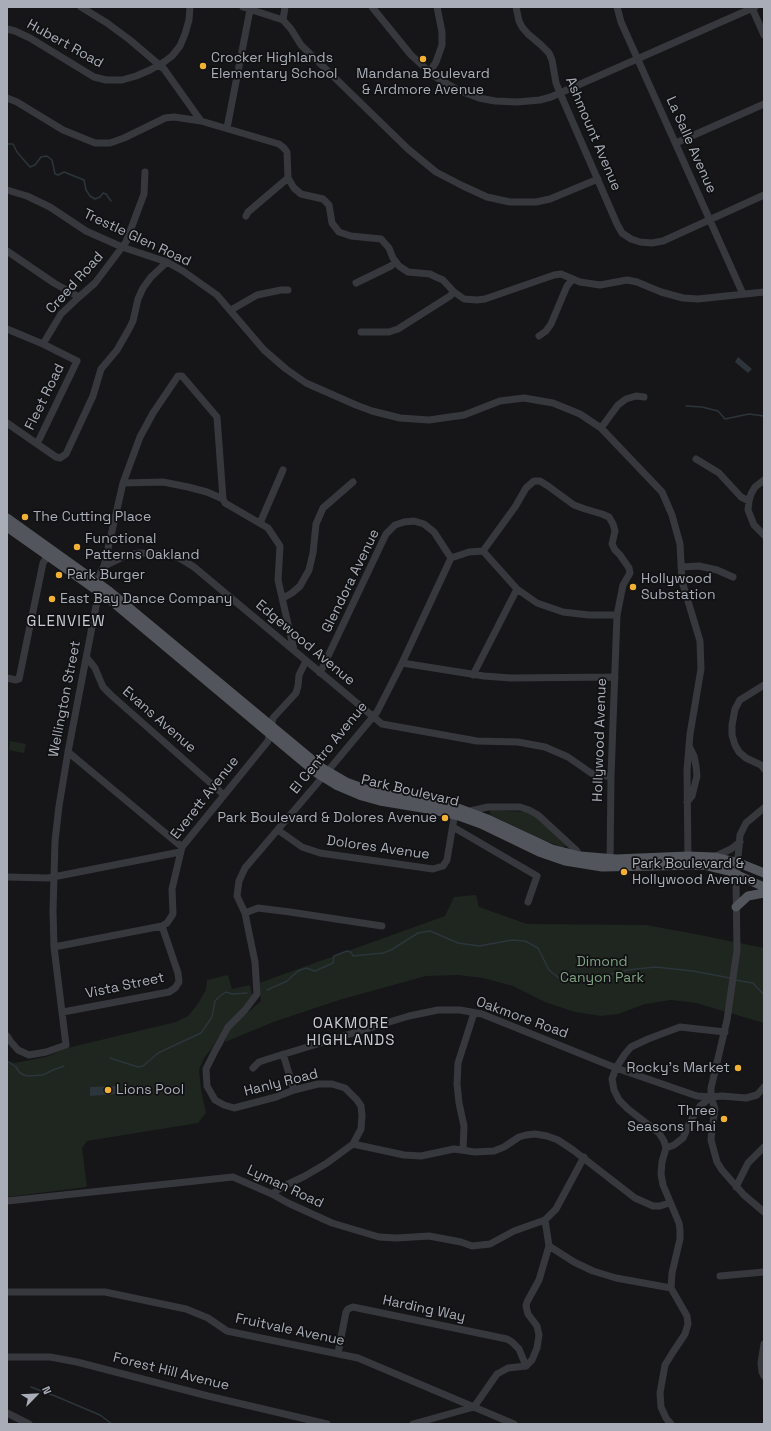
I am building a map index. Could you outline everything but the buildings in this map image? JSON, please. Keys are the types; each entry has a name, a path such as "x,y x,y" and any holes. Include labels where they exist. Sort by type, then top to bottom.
{"main road":[{"name":"Park Boulevard","path":"7,518 49,553"},
{"name":"Park Boulevard","path":"7,527 49,553 98,588 129,616 336,785 362,796 380,801 434,810 470,811 552,849 610,863"},
{"name":"Park Boulevard","path":"455,811 553,858 583,864 688,860 714,857 739,863 764,873"},
{"name":"Park Boulevard","path":"688,860 716,867 764,887"},
{"path":"736,907 748,896 764,893"}],"street":[{"path":"81,7 113,27 164,69 201,121"},
{"name":"Hubert Road","path":"7,29 30,38 94,77 106,80 122,80 136,76 159,65 172,56 180,46 189,20 190,7"},
{"path":"283,20 285,7"},
{"path":"372,7 411,55 429,73 458,90 479,98 495,101 517,102 551,97 754,8 764,36"},
{"path":"429,73 436,62 442,44 442,32 437,7"},
{"name":"Ashmount Avenue","path":"516,7 522,27 549,53 552,60 556,83 560,93 617,224 622,232 631,239 640,242 652,243 663,241 709,219"},
{"name":"La Salle Avenue","path":"617,7 621,22 743,294"},
{"path":"227,128 246,8 283,20 291,29 301,45 408,149 436,172 463,186 495,199 510,202 536,202 598,180"},
{"path":"7,98 17,102 63,130 95,143 110,143 124,138 165,118 174,117 201,121 279,144 287,152 288,178 294,188 301,194 323,199 328,205 332,223 339,232 351,236 381,239 389,248 395,262 399,266 408,272 436,276 443,280 454,292 464,299 486,299 554,275 561,274 572,280 600,285 627,280 645,285 672,296 683,298 698,299 764,292"},
{"path":"676,143 764,104"},
{"name":"Creed Road","path":"43,344 61,314 79,297 88,291 126,242 144,194 145,172"},
{"path":"246,216 248,212 288,178"},
{"name":"Trestle Glen Road","path":"7,190 27,196 50,207 86,231 122,247 167,262 217,295 264,350 286,369 306,383 337,398 372,411 400,418 429,420 464,415 500,402 524,398 553,403 580,414 602,428 662,492 672,515 680,544 684,587 700,641 701,667 689,746 696,766 697,776 692,796 687,802 688,860"},
{"path":"709,219 764,195"},
{"path":"7,251 79,297"},
{"path":"7,423 56,457 60,458 66,454 93,396 101,369 117,350 133,321 138,299 143,288 151,277 167,262"},
{"path":"356,283 391,266 395,262"},
{"path":"539,336 546,331 551,324 567,286 572,280"},
{"path":"231,310 257,296 281,290 288,290"},
{"path":"361,332 389,332 398,329 454,292"},
{"path":"7,329 43,344"},
{"name":"Fleet Road","path":"37,444 77,361 43,344"},
{"name":"Wellington Street","path":"7,1036 10,1042 18,1050 29,1055 46,1052 66,1045 54,947 53,877 59,806 68,752 87,658 100,573 104,566 123,483 140,437 153,413 178,376 182,376 217,417 222,499"},
{"path":"602,428 618,405 626,399 636,396 644,397"},
{"path":"696,459 719,473 741,497 749,501"},
{"path":"260,523 282,470"},
{"path":"764,480 755,487 749,501 748,510 754,525 764,535"},
{"name":"Hollywood Avenue","path":"483,551 515,507 530,483 534,481 540,481 574,505 602,514 609,518 613,524 615,531 612,544 629,568 630,573 623,584 617,615 611,776 610,863"},
{"path":"123,483 163,482 207,492 222,499 225,504 268,528 280,546 278,580 294,650"},
{"path":"283,598 300,586 309,570 316,524 323,508 353,482"},
{"name":"Glendora Avenue","path":"320,673 386,534 395,525 414,521 424,524 434,532 451,558"},
{"path":"451,558 469,552 483,551 517,589 537,603 563,612 589,615 617,615"},
{"path":"7,678 16,680 21,673 43,563 49,553"},
{"name":"Edgewood Avenue","path":"104,566 125,556 139,554 168,554 181,558 194,567 382,724 477,741 518,742 545,747 568,757 591,773 602,776 611,776"},
{"name":"El Centro Avenue","path":"215,1051 228,1027 245,1010 257,994 255,962 245,913 237,896 239,881 245,868 325,775 372,716 377,712 402,663 451,558"},
{"path":"681,567 699,566 717,570 733,577"},
{"path":"473,675 517,589"},
{"name":"Evans Avenue","path":"87,658 110,695 224,794"},
{"name":"Everett Avenue","path":"162,926 167,923 173,914 172,889 181,850 224,794 268,741 273,718 296,693 299,675 306,661"},
{"path":"402,663 473,675 512,678 615,677"},
{"path":"764,685 740,700 735,710 732,734 739,752 764,769"},
{"path":"68,752 181,850"},
{"name":"Park Boulevard","path":"470,811 488,807 520,807 529,810 538,815 576,850 580,856"},
{"path":"764,808 746,823 740,835 736,907 737,950 725,1032 710,1088 715,1109 711,1140 713,1150 720,1166 736,1187 764,1212"},
{"name":"Dolores Avenue","path":"278,830 302,847 320,852 433,869 443,866 448,860 455,811"},
{"path":"453,827 537,876 528,902"},
{"path":"714,857 731,849 740,842"},
{"path":"7,877 48,878 181,850"},
{"path":"245,913 258,908 382,926"},
{"path":"54,947 162,926"},
{"name":"Vista Street","path":"63,1012 169,992 175,988 179,982 178,973 162,926"},
{"name":"Oakmore Road","path":"253,1068 259,1062 409,1016 438,1010 460,1010 482,1014 616,1068 697,1096 746,1098 758,1095 764,1087"},
{"path":"463,1150 464,1126 458,1103 458,1063 474,1013"},
{"path":"672,1424 666,1418 661,1407 660,1393 665,1365 685,1334 688,1324 687,1316 672,1288 672,1273 680,1239 680,1230 679,1223 669,1203 663,1186 661,1174 662,1162 666,1148 659,1133 628,1109 619,1100 614,1090 612,1080 616,1068 631,1048 674,1028 687,1027 725,1032"},
{"name":"Hanly Road","path":"215,1051 206,1070 208,1086 215,1100 234,1108 318,1084 332,1084 345,1088 358,1100 361,1106 361,1129 353,1144"},
{"path":"283,1054 294,1090"},
{"path":"666,1148 674,1145 683,1138 690,1122 700,1106 711,1097"},
{"path":"272,1194 327,1163 353,1144 404,1155 421,1156 442,1151 494,1151 504,1147 519,1137 535,1134 558,1140 584,1157 635,1198 653,1206 660,1206 669,1203"},
{"path":"736,1187 748,1163 764,1147"},
{"path":"413,1424 474,1407 494,1378 501,1372 508,1368 526,1366 532,1360 535,1355 539,1335 537,1326 528,1314 526,1306 539,1280 549,1246 545,1220 556,1209 584,1157"},
{"name":"Lyman Road","path":"7,1201 229,1177 237,1178 332,1223 379,1236 397,1238 429,1236 461,1242 472,1246 490,1244 514,1231 545,1220"},
{"path":"549,1246 574,1262 593,1271 616,1278 672,1288"},
{"path":"720,1276 764,1272"},
{"name":"Fruitvale Avenue","path":"7,1292 112,1293 193,1311 208,1318 227,1331 358,1358 514,1424"},
{"name":"Harding Way","path":"338,1353 346,1312 348,1309 353,1308 507,1339 519,1349 526,1366"},
{"path":"764,1344 761,1363 764,1376"},
{"name":"Forest Hill Avenue","path":"7,1357 50,1357 77,1362 208,1396 327,1424"},
{"path":"7,1413 29,1424"}],"green space":[{"path":"10,741 26,744 24,753 9,750"},
{"path":"491,810 526,812 535,816 566,844 566,846 562,847 541,839 491,815"},
{"name":"Dimond Canyon Park","path":"476,895 479,907 527,924 646,925 764,948 764,1023 696,1003 671,1000 645,1004 618,1014 601,1016 575,1012 545,1002 513,986 483,978 458,975 426,976 339,1000 276,1021 225,1042 231,1027 261,1001 259,983 445,916 454,897"},
{"path":"228,975 232,989 250,985 253,999 225,1025 212,1048 204,1058 199,1070 201,1090 206,1113 198,1123 87,1141 82,1148 87,1187 7,1197 7,1061 15,1063 46,1057 67,1048 176,1022 188,1016 197,1005 206,990 207,980"}],"shaded area":[{"path":"738,357 752,369 748,373 735,362"},
{"path":"116,1086 117,1094 90,1096 90,1087"}],"waterway":[{"path":"7,144 13,144 17,152 30,167 35,165 41,157 47,156 52,160 55,174 58,175 64,172 84,180 86,190 90,196 95,199 100,197 103,193 106,194 111,201"},
{"path":"686,406 702,407 718,411 725,419 749,414 764,416"},
{"path":"267,990 287,981 298,971 306,968 315,971 333,963 334,956 347,951 351,952 353,956 383,953 391,950 418,933 430,931 458,943 479,946 512,940 525,941 538,948 549,970 560,979 591,979 628,970 655,967 693,971 730,978"},
{"path":"735,980 753,983 764,995"},
{"path":"110,1058 138,1067 143,1066 158,1053 201,1033 212,1017 215,1001 220,996 226,992 232,994 247,993"},
{"path":"7,1061 16,1067 19,1072 28,1076 43,1075 64,1066"},
{"path":"31,1387 100,1415 112,1424"}],"place":[{"name":"Mandana Boulevard & Ardmore Avenue","path":"423,59"},
{"name":"Crocker Highlands Elementary School","path":"203,66"},
{"name":"The Cutting Place","path":"25,517"},
{"name":"Functional Patterns Oakland","path":"77,547"},
{"name":"Park Burger","path":"59,575"},
{"name":"Hollywood Substation","path":"633,587"},
{"name":"East Bay Dance Company","path":"52,599"},
{"name":"Park Boulevard & Dolores Avenue","path":"445,818"},
{"name":"Park Boulevard & Hollywood Avenue","path":"624,872"},
{"name":"Rocky's Market","path":"738,1068"},
{"name":"Lions Pool","path":"108,1090"},
{"name":"Three Seasons Thai","path":"724,1119"}],"district":[{"name":"GLENVIEW","path":"66,622"},
{"name":"OAKMORE HIGHLANDS","path":"351,1032"}]}
